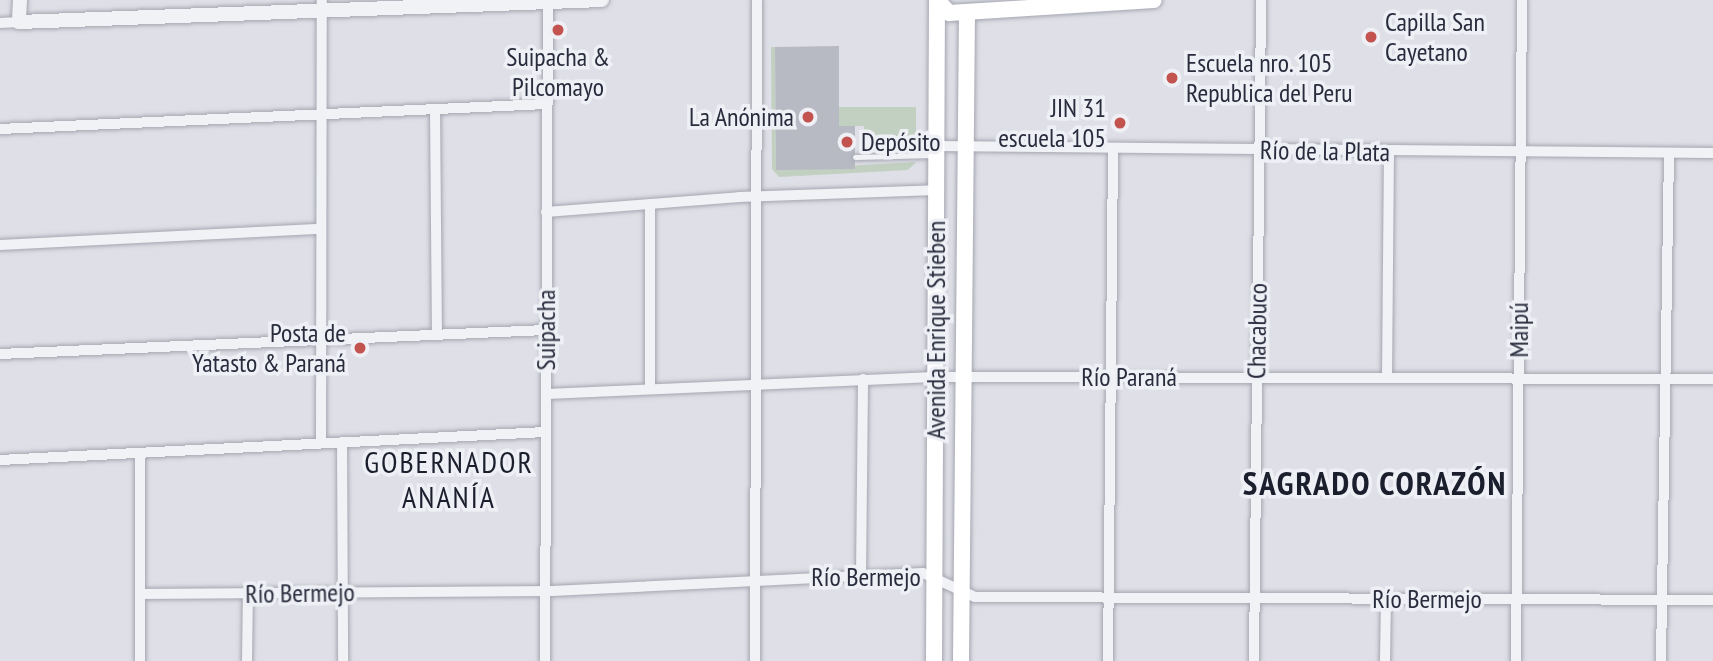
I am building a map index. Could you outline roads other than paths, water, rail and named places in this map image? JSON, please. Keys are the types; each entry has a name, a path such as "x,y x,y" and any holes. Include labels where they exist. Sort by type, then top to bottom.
{"main road":[{"path":"937,0 943,11 967,12 1154,0"},
{"name":"Avenida Enrique Stieben","path":"934,661 937,0"},
{"path":"1012,9 1027,0"},
{"name":"Avenida Enrique Stieben","path":"961,661 967,12"}],"street":[{"path":"19,22 20,0"},
{"name":"Suipacha","path":"545,661 548,0"},
{"path":"0,23 322,5 602,0"},
{"path":"755,661 757,0"},
{"name":"Chacabuco","path":"1254,661 1261,0"},
{"name":"Maipú","path":"1516,661 1522,0"},
{"path":"321,443 322,5"},
{"path":"0,129 547,104"},
{"path":"435,109 437,334"},
{"name":"Río de la Plata","path":"936,150 966,146 1713,153"},
{"path":"1108,661 1113,148"},
{"path":"1387,378 1389,152"},
{"path":"1661,661 1669,153"},
{"path":"546,212 756,196 936,190"},
{"path":"650,204 650,390"},
{"path":"0,245 321,229"},
{"path":"0,354 546,330"},
{"name":"Río Paraná","path":"546,394 935,377 1713,379"},
{"path":"861,575 863,379"},
{"path":"0,460 546,432"},
{"path":"342,442 343,661"},
{"path":"140,453 140,661"},
{"name":"Río Bermejo","path":"140,594 545,591 755,578 861,575 934,578 962,594 1713,600"},
{"path":"247,661 248,593"},
{"path":"1385,661 1386,598"}],"lane":[{"path":"855,157 916,156 936,150"}],"place":[{"name":"Suipacha & Pilcomayo","path":"558,30"},
{"name":"Capilla San Cayetano","path":"1371,37"},
{"name":"Escuela nro. 105 Republica del Peru","path":"1172,78"},
{"name":"La Anónima","path":"808,117"},
{"name":"JIN 31 escuela 105","path":"1120,123"},
{"name":"Depósito","path":"847,142"},
{"name":"Posta de Yatasto & Paraná","path":"360,348"}],"district":[{"name":"GOBERNADOR ANANÍA","path":"449,479"},
{"name":"SAGRADO CORAZÓN","path":"1375,483"}]}
